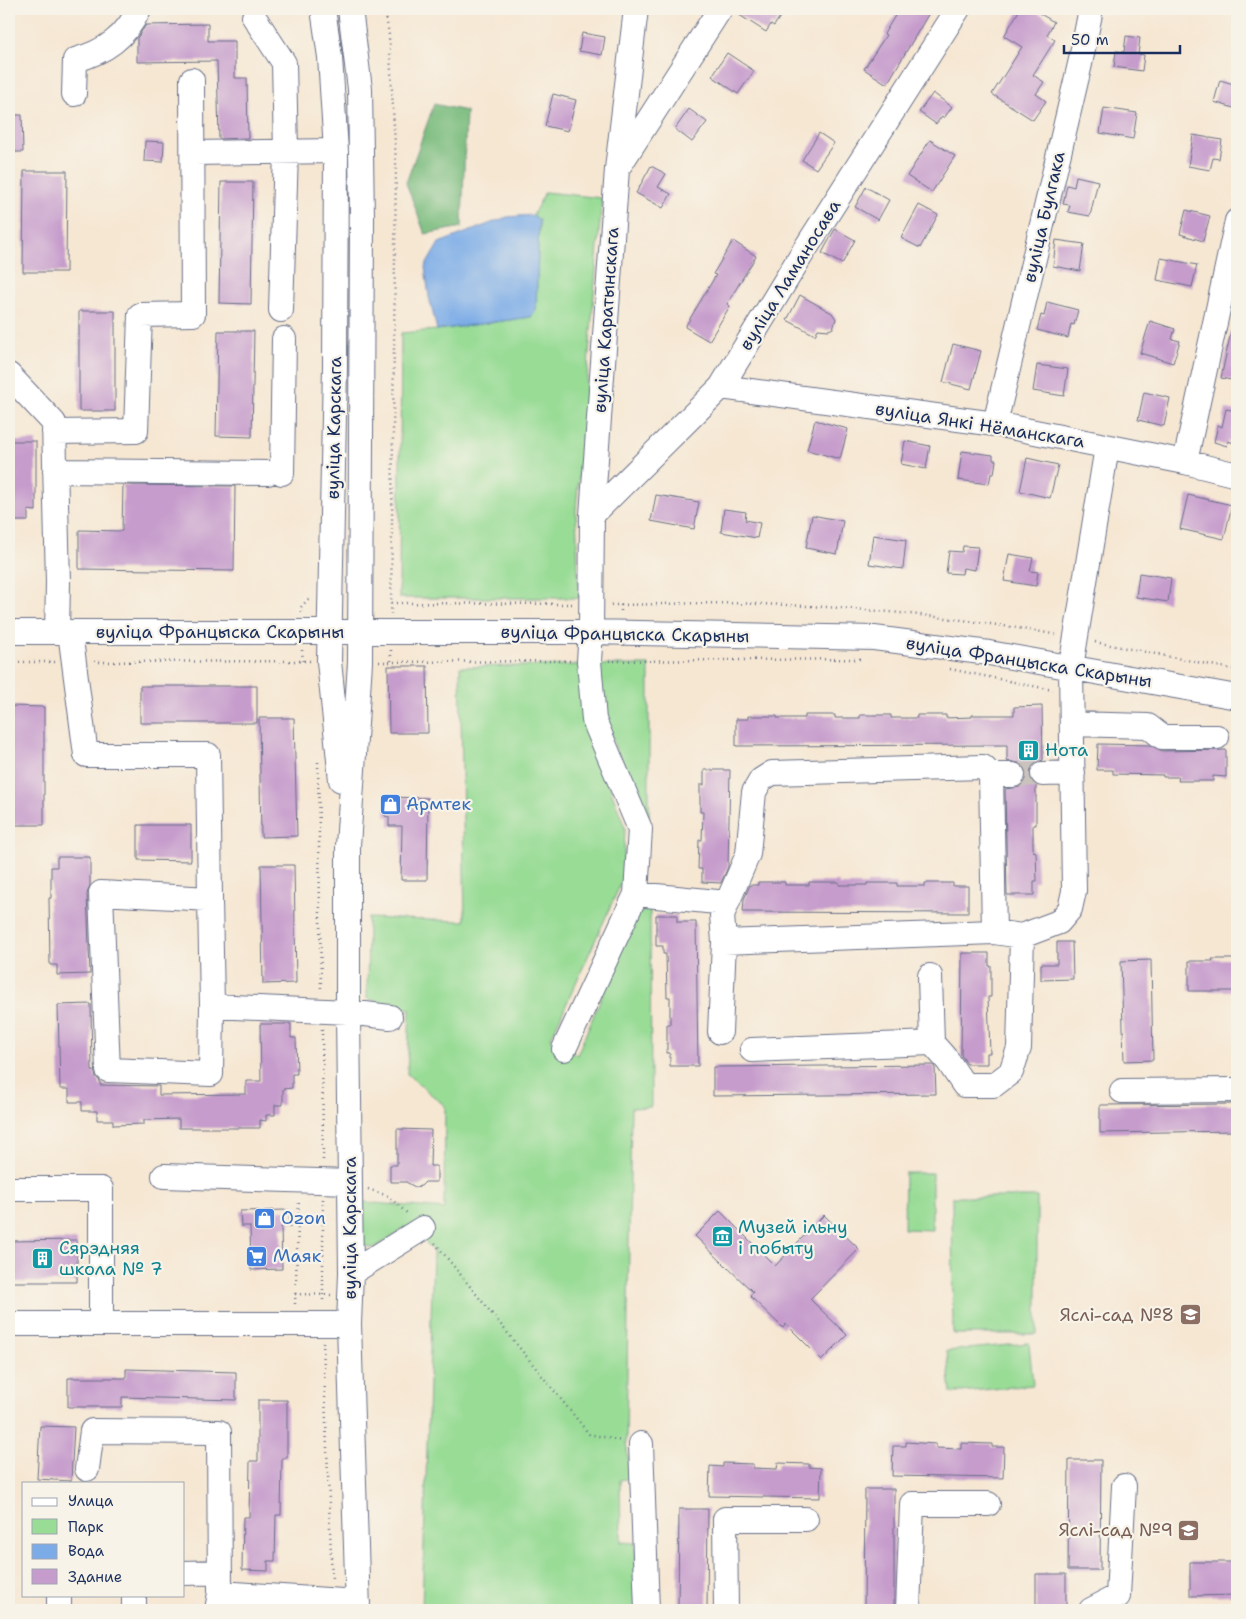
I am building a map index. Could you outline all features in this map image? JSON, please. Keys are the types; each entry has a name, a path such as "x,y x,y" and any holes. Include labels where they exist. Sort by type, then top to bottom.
{"street":[{"path":"74,94 75,60 92,56 118,41 140,9"},
{"name":"вуліца Карскага","path":"323,9 330,57 336,151 335,356 329,661 348,846"},
{"name":"вуліца Карскага","path":"350,9 360,89 361,188 360,662 348,846 351,1273 349,1324 358,1606"},
{"name":"вуліца Каратынскага","path":"636,9 617,169 592,516 589,661 594,720 640,829 636,894"},
{"path":"617,169 720,9"},
{"name":"вуліца Ламаносава","path":"592,516 721,387 800,257 958,9"},
{"name":"вуліца Булгака","path":"995,424 1080,64 1091,9"},
{"path":"254,17 284,63 286,152 281,310"},
{"path":"54,432 136,432 140,315 193,314 192,80"},
{"path":"193,153 336,151"},
{"path":"1185,462 1237,221"},
{"path":"55,471 275,473 284,339"},
{"path":"9,375 54,423 58,582 64,632 74,662 86,755 208,755 212,1006 211,1074 108,1070 101,894 210,899"},
{"name":"вуліца Янкі Нёманскага","path":"721,387 995,424 1185,462 1237,475"},
{"path":"724,942 994,932 1022,936 1059,922 1070,909 1074,891 1071,667 1107,447"},
{"name":"вуліца Францыска Скарыны","path":"9,632 621,632 874,638 989,653 1237,697"},
{"path":"1072,724 1148,726 1162,737 1217,737"},
{"path":"720,1032 724,942 722,915 748,854 754,792 761,780 772,773 983,767 1002,775 994,932"},
{"path":"1043,774 1072,773"},
{"path":"564,1049 636,894 727,903"},
{"path":"930,976 932,1043 948,1061 964,1085 994,1085 1011,1072 1020,1048 1022,936"},
{"path":"212,1006 348,1012 390,1017"},
{"path":"752,1050 932,1043"},
{"path":"1122,1091 1237,1090"},
{"path":"164,1176 350,1182"},
{"path":"9,1189 101,1189 101,1324"},
{"path":"351,1273 423,1228"},
{"path":"9,1324 349,1324"},
{"path":"87,1469 92,1431 219,1432 219,1592"},
{"path":"641,1444 647,1610"},
{"path":"1091,1610 1118,1596 1124,1486"},
{"path":"908,1610 912,1504 988,1504"},
{"path":"726,1610 725,1519 806,1519"},
{"path":"185,1574 219,1592 333,1601 358,1606"},
{"path":"59,1596 59,1610"},
{"path":"134,1596 134,1610"}],"path":[{"path":"385,9 389,35 396,163 391,633"},
{"path":"301,633 301,607 312,595 331,595"},
{"path":"391,602 621,605 756,604 846,608 1005,625 1237,670"},
{"path":"621,605 621,632"},
{"path":"360,662 872,659"},
{"path":"9,662 329,661"},
{"path":"948,668 1071,694"},
{"path":"318,761 322,1011 322,1324 333,1601"},
{"path":"294,1324 299,1180"},
{"path":"350,1182 388,1196 423,1228 589,1434 641,1444"}],"green space":[{"path":"434,104 466,111 462,227 425,234 406,183"},
{"path":"545,192 602,198 576,510 579,598 399,598 401,333 531,317 536,309 539,220 533,215"},
{"path":"583,665 583,714 625,828 623,879 551,1038 577,1055 635,917 650,905 651,1107 631,1108 626,1443 631,1478 620,1480 621,1542 635,1543 637,1610 422,1610 433,1252 413,1224 374,1248 362,1245 362,1202 444,1209 445,1106 407,1074 410,1009 367,999 368,918 465,921 460,667"},
{"path":"599,665 649,665 649,818 615,747 600,690"},
{"path":"905,1173 932,1173 932,1230 904,1229"},
{"path":"952,1197 1037,1197 1037,1334 953,1334"},
{"path":"1029,1343 1033,1385 951,1393 947,1351"}],"water":[{"path":"533,215 539,220 536,309 531,317 437,330 429,297 425,267 439,243 507,217"}],"building":[{"path":"734,9 785,9 774,26 771,24 766,32 733,11"},
{"path":"899,9 922,9 929,13 887,84 864,69 886,35 884,34"},
{"path":"1020,9 1032,9 1054,22 1047,35 1055,40 1033,75 1044,82 1036,94 1046,101 1033,120 992,94 1022,47 1004,36"},
{"path":"208,24 208,41 235,41 235,78 247,78 248,138 219,139 217,61 137,62 137,38 146,25"},
{"path":"582,33 605,37 602,55 579,51"},
{"path":"1126,36 1140,38 1138,54 1144,55 1142,71 1114,67 1116,51 1124,52"},
{"path":"727,53 754,71 738,94 712,76"},
{"path":"1220,80 1237,85 1237,109 1214,102"},
{"path":"933,93 952,107 944,118 942,116 936,124 919,112"},
{"path":"553,94 576,100 568,131 545,126"},
{"path":"1104,108 1137,113 1133,139 1100,133"},
{"path":"689,109 707,122 692,142 675,129"},
{"path":"9,115 22,115 23,152 9,152"},
{"path":"819,133 834,143 816,169 802,160"},
{"path":"1193,135 1222,140 1219,159 1213,158 1210,170 1188,166"},
{"path":"930,140 955,156 932,192 907,176"},
{"path":"145,141 164,142 163,162 144,161"},
{"path":"651,166 666,174 658,187 671,194 663,208 636,193"},
{"path":"24,171 67,171 66,272 23,272"},
{"path":"1076,176 1098,181 1090,216 1068,212 1070,205 1063,204 1067,185 1074,187"},
{"path":"221,182 253,182 251,304 219,303"},
{"path":"866,187 889,200 878,220 855,207"},
{"path":"919,205 938,215 920,248 901,238"},
{"path":"1186,210 1210,216 1203,241 1180,234"},
{"path":"835,229 855,240 842,264 822,253"},
{"path":"1056,240 1084,244 1080,271 1053,266"},
{"path":"733,241 756,256 727,304 730,306 709,341 685,327 716,275 713,274"},
{"path":"1161,258 1197,265 1192,287 1157,280"},
{"path":"800,295 832,313 836,319 833,328 829,330 818,329 815,335 787,320"},
{"path":"1047,302 1078,310 1074,325 1071,324 1068,338 1037,330 1041,315 1044,316"},
{"path":"79,311 115,311 115,411 79,411"},
{"path":"1150,321 1175,329 1172,339 1180,341 1173,363 1140,353"},
{"path":"1232,327 1237,328 1237,381 1221,378"},
{"path":"218,331 254,331 252,437 216,436"},
{"path":"953,344 981,351 971,389 943,382"},
{"path":"1037,365 1068,369 1064,396 1033,391"},
{"path":"1144,392 1170,398 1164,426 1138,420"},
{"path":"1226,409 1237,411 1237,444 1228,441 1227,446 1214,442 1218,425 1222,427"},
{"path":"815,420 848,429 840,459 807,450"},
{"path":"9,441 36,441 36,511 28,510 28,521 9,521"},
{"path":"905,441 930,446 926,469 901,464"},
{"path":"962,451 993,455 993,460 996,460 994,474 991,474 989,484 958,480"},
{"path":"1027,458 1058,465 1050,498 1020,491"},
{"path":"123,485 235,486 234,571 79,569 79,530 122,531"},
{"path":"656,495 699,502 694,529 651,521"},
{"path":"1188,495 1232,505 1224,539 1180,529"},
{"path":"724,509 746,512 745,520 760,523 757,538 721,532"},
{"path":"812,515 843,521 837,554 806,548"},
{"path":"873,535 906,540 903,569 869,564"},
{"path":"963,546 978,547 975,570 963,568 962,574 946,573 949,551 962,552"},
{"path":"1009,554 1033,558 1030,571 1038,572 1036,586 1004,581"},
{"path":"1139,573 1171,578 1168,602 1136,597"},
{"path":"388,666 427,666 428,733 389,733"},
{"path":"140,686 257,686 257,723 140,723"},
{"path":"10,706 44,707 44,825 10,825"},
{"path":"1042,706 1043,760 1031,767 1029,774 1031,781 1036,786 1036,825 1033,825 1033,851 1036,852 1037,881 1034,881 1034,895 1007,895 1005,789 1020,787 1027,775 1020,763 1007,761 1007,745 736,746 736,719 748,719 748,716 805,718 805,715 835,715 835,718 860,718 860,715 891,715 891,718 917,718 917,715 946,715 946,718 972,717 972,715 1014,715 1014,707"},
{"path":"259,718 294,718 297,836 261,837"},
{"path":"1098,744 1150,745 1162,751 1226,750 1226,777 1213,776 1213,781 1178,781 1179,777 1113,774 1113,770 1097,770"},
{"path":"704,770 730,770 728,867 721,883 702,882 702,869 698,869 699,840 702,840 703,812 700,812 700,785 704,785"},
{"path":"385,797 428,798 427,880 401,880 402,826 389,826 389,817 385,816"},
{"path":"138,825 191,825 191,861 138,860"},
{"path":"57,857 90,857 90,885 87,894 90,974 57,975 57,965 50,965 49,898 51,898 51,867 57,867"},
{"path":"261,865 294,865 296,983 263,984"},
{"path":"758,882 785,882 785,885 809,885 809,882 839,882 839,885 897,883 897,886 953,883 953,886 968,886 968,913 743,912 744,899 750,885 758,885"},
{"path":"656,915 677,915 677,922 696,922 698,1066 670,1066 670,1053 667,1053 667,1024 670,1024 670,997 667,997 666,954 663,954 663,946 656,946"},
{"path":"1057,942 1072,942 1073,979 1041,980 1041,964 1057,964"},
{"path":"962,953 989,953 989,966 991,966 991,997 988,997 990,1053 987,1053 987,1064 967,1064 961,1055"},
{"path":"1212,959 1237,959 1237,991 1189,991 1189,961 1213,961"},
{"path":"1151,960 1153,1060 1124,1061 1121,961"},
{"path":"91,1004 92,1071 94,1071 100,1081 100,1085 159,1086 159,1095 246,1094 246,1081 261,1081 260,1024 291,1024 291,1038 296,1038 297,1074 292,1074 292,1088 283,1089 283,1105 275,1105 275,1115 266,1115 266,1121 260,1120 260,1128 179,1128 179,1119 144,1120 144,1124 113,1125 113,1120 97,1120 97,1111 82,1111 82,1102 69,1102 69,1089 60,1089 58,1005"},
{"path":"933,1065 935,1068 936,1094 713,1096 713,1067"},
{"path":"1237,1104 1237,1131 1100,1133 1100,1105"},
{"path":"397,1129 431,1130 430,1166 437,1166 437,1182 425,1182 421,1186 415,1187 406,1182 390,1182 390,1165 397,1165"},
{"path":"289,1210 290,1227 281,1227 282,1269 251,1270 250,1226 241,1226 240,1211"},
{"path":"720,1211 775,1266 824,1215 859,1249 810,1299 847,1335 822,1360 786,1324 783,1328 750,1296 753,1292 695,1236"},
{"name":"Сярэдняя школа № 7","path":"77,1240 77,1282 9,1282 9,1241"},
{"path":"126,1369 236,1372 236,1400 122,1397 122,1407 68,1407 68,1378 126,1378"},
{"path":"258,1400 287,1400 287,1458 282,1458 281,1515 276,1515 275,1561 268,1561 268,1571 242,1570 243,1517 249,1517 250,1461 258,1461"},
{"path":"40,1426 74,1427 71,1481 37,1479"},
{"path":"906,1442 936,1444 936,1448 961,1449 961,1443 992,1444 992,1447 1004,1447 1003,1478 892,1476 893,1446 906,1446"},
{"path":"1069,1460 1101,1460 1100,1570 1068,1570"},
{"path":"723,1463 753,1464 753,1468 777,1469 778,1463 809,1464 809,1467 821,1468 820,1498 709,1496 710,1466 723,1467"},
{"path":"865,1489 894,1489 894,1610 864,1610"},
{"path":"679,1509 708,1509 707,1610 678,1610"},
{"path":"1190,1562 1237,1562 1237,1595 1190,1596"},
{"path":"1036,1574 1066,1574 1066,1610 1036,1610"}],"tunnel":[{"path":"1013,775 1043,774"}],"place":[{"name":"Нота","path":"1029,750"},
{"name":"Армтек","path":"390,804"},
{"name":"Ozon","path":"265,1218"},
{"name":"Музей ільну і побыту","path":"722,1237"},
{"name":"Маяк","path":"257,1256"},
{"name":"Сярэдняя школа № 7","path":"43,1258"},
{"name":"Яслі-сад №8","path":"1190,1315"},
{"name":"Яслі-сад №9","path":"1189,1530"}]}
